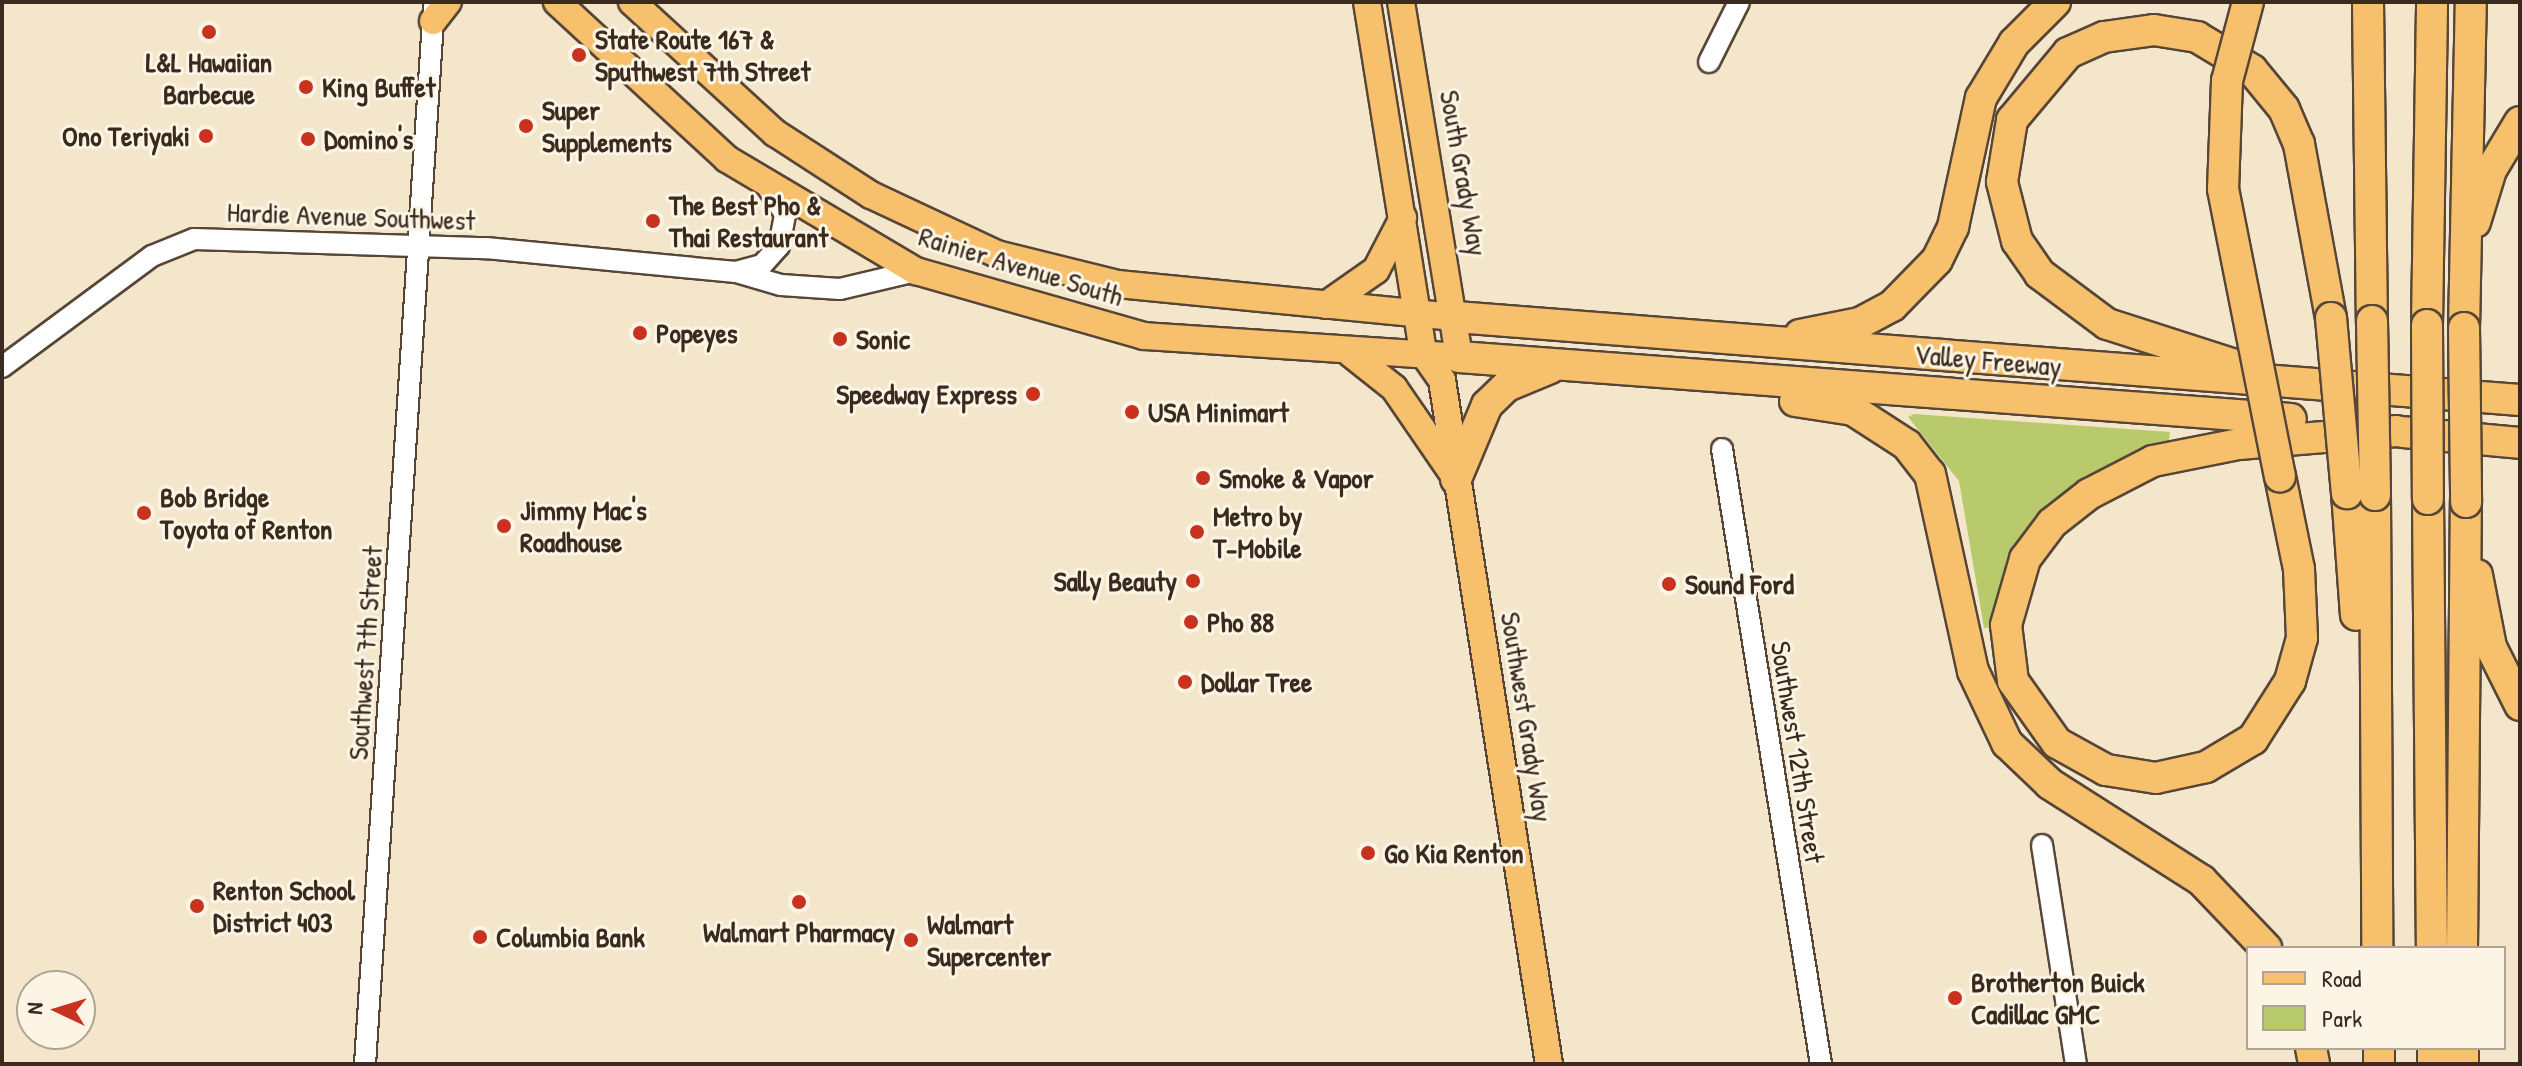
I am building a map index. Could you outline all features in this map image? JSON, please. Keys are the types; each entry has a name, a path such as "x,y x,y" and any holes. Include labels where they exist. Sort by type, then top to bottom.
{"highway":[{"path":"1770,342 1860,323 1915,286 1953,227 1981,98 1995,69 2055,2"},
{"path":"2248,2 2227,81 2223,189 2280,476 2301,584 2302,638 2285,690 2253,739 2206,767 2156,778 2106,770 2057,743 2013,681 2006,625 2025,559 2052,523 2089,494 2153,461 2239,444 2396,431"},
{"path":"2361,494 2372,321 2368,2"},
{"path":"2432,2 2427,325 2432,946"},
{"path":"2462,946 2466,502 2464,328 2471,2"},
{"path":"2350,390 2143,339 2079,307 2040,274 2017,241 2002,182 2012,120 2026,96 2068,53 2129,32 2197,37 2252,70 2284,109 2299,144 2331,318 2361,494 2375,740 2377,946"},
{"path":"2464,328 2482,195 2520,122"},
{"name":"Valley Freeway","path":"1456,317 2350,390 2520,400"},
{"name":"Valley Freeway","path":"1451,368 1559,366 2190,409 2520,443"},
{"path":"1456,479 1487,405 1528,374 1559,366"},
{"path":"1721,379 1772,399 1853,410 1907,445 1930,474 1943,506 1973,671 2007,743 2050,784 2202,881 2264,946"},
{"path":"2471,396 2520,388"},
{"path":"2466,502 2491,647 2520,705"}],"main road":[{"name":"Rainier Avenue South","path":"557,2 642,86 768,188 916,271 1144,336 1350,353 1423,353 1451,368"},
{"name":"Rainier Avenue South","path":"632,2 775,133 871,195 983,248 1118,284 1456,317"},
{"path":"1367,2 1423,353"},
{"name":"South Grady Way","path":"1401,2 1456,317 1451,368"},
{"path":"1326,305 1376,270 1403,218"},
{"path":"1350,353 1394,388 1456,479"},
{"name":"Southwest Grady Way","path":"1451,368 1456,479 1549,1064"}],"street":[{"path":"1709,62 1739,2"},
{"name":"Southwest 7th Street","path":"365,1064 438,8"},
{"path":"736,272 762,265 785,230 785,214 768,188"},
{"name":"Hardie Avenue Southwest","path":"2,367 172,245 215,239 421,246 736,272 781,285 840,289 916,271"},
{"name":"Southwest 12th Street","path":"1722,449 1821,1064"},
{"path":"2042,845 2076,1064"}],"green space":[{"path":"1914,414 2170,432 2169,440 2081,484 2015,554 1998,592 1998,627 1984,628 1959,481 1908,417"}],"place":[{"name":"L&L Hawaiian Barbecue","path":"209,32"},
{"name":"State Route 167 & Sputhwest 7th Street","path":"579,55"},
{"name":"King Buffet","path":"306,87"},
{"name":"Super Supplements","path":"526,126"},
{"name":"Ono Teriyaki","path":"206,136"},
{"name":"Domino's","path":"308,139"},
{"name":"The Best Pho & Thai Restaurant","path":"653,221"},
{"name":"Popeyes","path":"640,333"},
{"name":"Sonic","path":"840,339"},
{"name":"Speedway Express","path":"1033,394"},
{"name":"USA Minimart","path":"1132,412"},
{"name":"Smoke & Vapor","path":"1203,478"},
{"name":"Bob Bridge Toyota of Renton","path":"144,513"},
{"name":"Jimmy Mac's Roadhouse","path":"504,526"},
{"name":"Metro by T-Mobile","path":"1197,532"},
{"name":"Sally Beauty","path":"1193,581"},
{"name":"Sound Ford","path":"1669,584"},
{"name":"Pho 88","path":"1191,622"},
{"name":"Dollar Tree","path":"1185,682"},
{"name":"Go Kia Renton","path":"1368,853"},
{"name":"Walmart Pharmacy","path":"799,902"},
{"name":"Renton School District 403","path":"197,906"},
{"name":"Columbia Bank","path":"480,937"},
{"name":"Walmart Supercenter","path":"911,940"},
{"name":"Brotherton Buick Cadillac GMC","path":"1955,998"}]}
